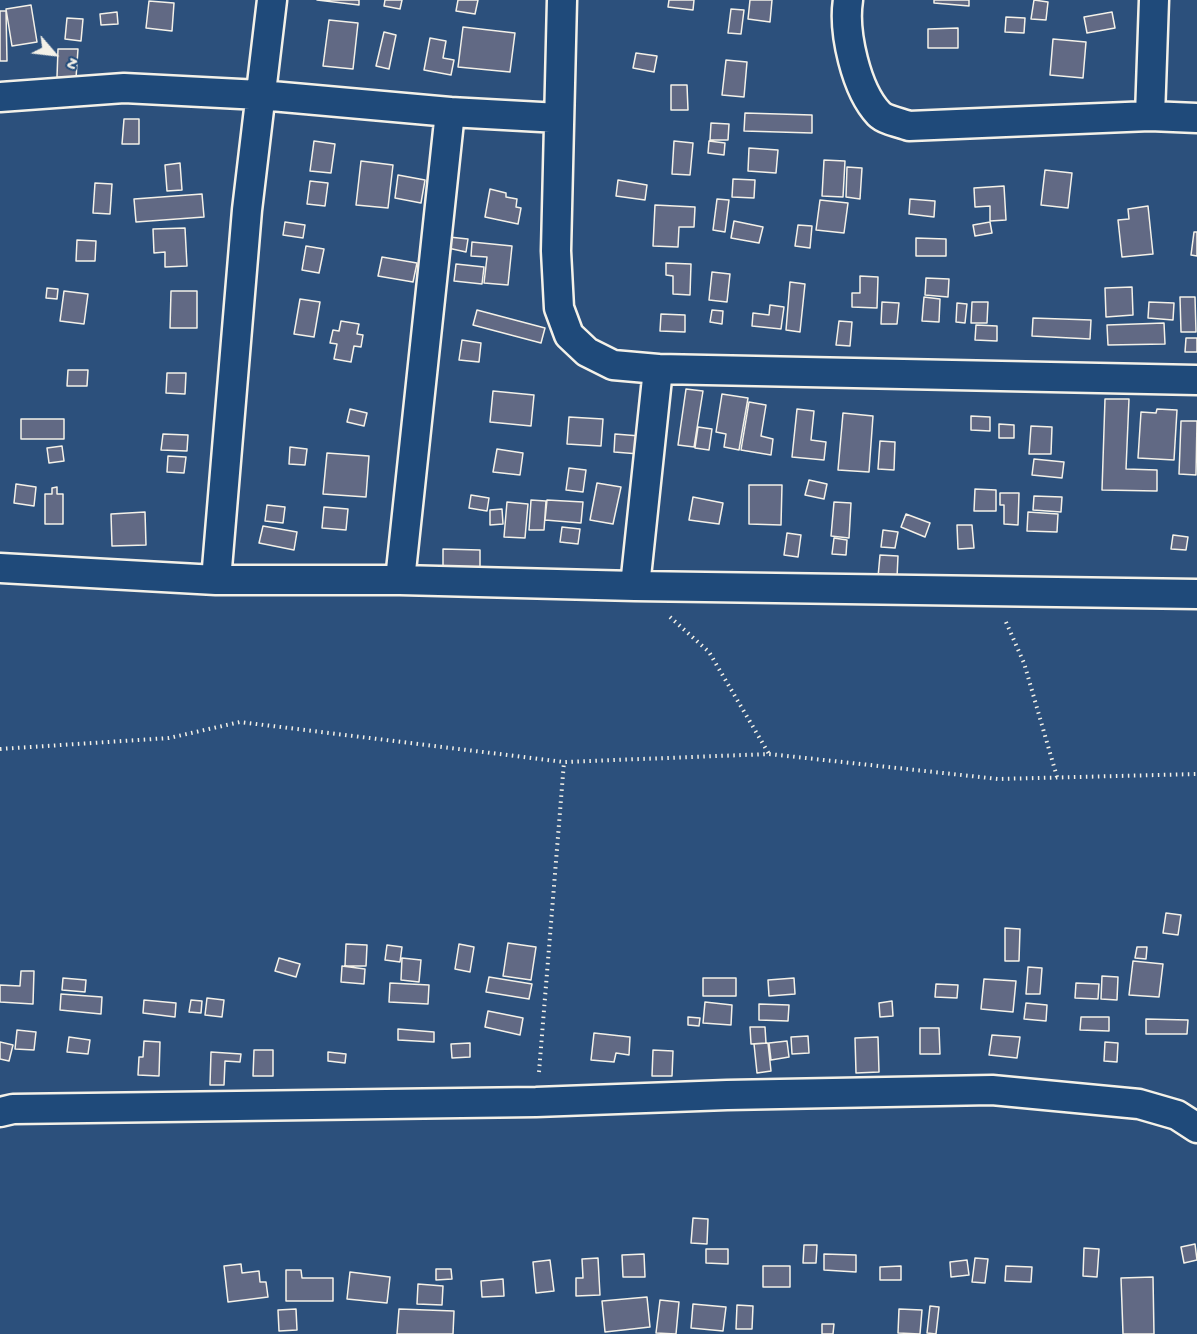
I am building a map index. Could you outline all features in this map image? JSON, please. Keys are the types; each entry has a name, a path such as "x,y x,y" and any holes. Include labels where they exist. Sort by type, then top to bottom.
{"street":[{"path":"216,580 247,210 272,0"},
{"path":"562,0 555,251 559,308 570,335 587,352 613,365 658,369 1197,380"},
{"path":"848,0 845,18 861,88 880,116 909,126 1150,116 1197,118"},
{"path":"1150,116 1154,0"},
{"path":"0,97 124,88 260,95 450,112 559,118"},
{"path":"400,580 450,112"},
{"path":"635,586 658,369"},
{"path":"0,568 216,580 400,580 635,586 1197,594"},
{"path":"0,1112 13,1109 311,1103 536,1102 727,1095 992,1090 1139,1104 1177,1115 1197,1128"}],"path":[{"path":"635,586 709,652 769,754"},
{"path":"992,591 1024,663 1058,777"},
{"path":"0,749 169,738 240,722 564,762 769,754 998,779 1197,774"},
{"path":"536,1102 564,762"}],"building":[{"path":"317,0 359,0 359,5"},
{"path":"385,0 402,0 400,9 384,6"},
{"path":"458,0 478,0 475,14 456,11"},
{"path":"669,0 694,0 693,10 668,7"},
{"path":"750,0 772,0 770,22 748,19"},
{"path":"934,0 969,0 969,6 934,3"},
{"path":"1034,0 1048,2 1046,20 1031,19"},
{"path":"149,1 174,3 172,31 146,28"},
{"path":"31,5 37,42 12,46 6,9"},
{"path":"731,9 744,10 741,34 728,33"},
{"path":"0,11 6,11 7,61 0,61"},
{"path":"117,12 118,24 101,25 100,14"},
{"path":"1112,12 1115,28 1087,33 1084,17"},
{"path":"1006,17 1025,18 1024,33 1005,32"},
{"path":"67,18 83,19 81,41 65,39"},
{"path":"329,20 358,23 353,69 323,66"},
{"path":"463,27 515,33 510,72 458,67"},
{"path":"958,28 958,48 928,48 928,29"},
{"path":"384,32 396,35 389,69 376,66"},
{"path":"430,38 446,41 443,58 454,60 451,75 424,70"},
{"path":"1053,39 1086,42 1083,78 1050,75"},
{"path":"58,49 78,49 76,78 57,77"},
{"path":"636,53 657,56 654,72 633,68"},
{"path":"726,60 747,62 744,97 722,95"},
{"path":"671,85 687,85 688,110 671,110"},
{"path":"745,113 812,115 812,133 744,131"},
{"path":"124,119 139,119 139,144 122,144"},
{"path":"711,123 729,124 728,140 710,140"},
{"path":"314,141 335,144 331,173 310,171"},
{"path":"674,141 693,143 690,175 672,174"},
{"path":"709,141 725,143 724,155 708,153"},
{"path":"749,148 778,150 776,173 748,171"},
{"path":"824,160 845,161 843,197 822,196"},
{"path":"361,161 393,165 388,208 356,205"},
{"path":"180,163 182,190 167,191 165,165"},
{"path":"847,167 862,168 860,199 846,197"},
{"path":"1045,170 1072,173 1068,208 1041,205"},
{"path":"398,175 425,180 421,203 395,198"},
{"path":"733,179 755,180 754,198 732,197"},
{"path":"618,180 647,185 645,200 616,196"},
{"path":"310,181 328,183 325,206 307,204"},
{"path":"95,183 112,184 110,214 93,213"},
{"path":"1004,186 1006,220 990,221 990,206 975,207 974,188"},
{"path":"490,189 506,193 506,197 517,199 516,207 521,208 518,224 485,217"},
{"path":"202,194 204,217 136,222 134,199"},
{"path":"717,199 729,200 725,232 713,230"},
{"path":"910,199 935,201 934,217 909,214"},
{"path":"820,200 848,203 844,233 816,230"},
{"path":"655,205 695,207 694,227 679,227 678,247 653,246"},
{"path":"1148,206 1153,254 1122,257 1118,220 1129,219 1128,209"},
{"path":"734,221 763,227 759,243 731,238"},
{"path":"285,222 305,225 303,238 283,235"},
{"path":"990,222 992,233 975,236 973,225"},
{"path":"798,225 812,226 810,248 795,246"},
{"path":"185,228 187,266 165,267 165,252 154,253 153,229"},
{"path":"1194,232 1197,232 1197,256 1191,255"},
{"path":"440,236 468,239 466,252 439,246"},
{"path":"916,238 946,239 946,256 916,256"},
{"path":"77,240 96,241 95,261 76,261"},
{"path":"472,242 512,246 508,285 484,283 487,257 471,256"},
{"path":"306,246 324,249 319,273 302,270"},
{"path":"382,257 417,263 413,282 378,276"},
{"path":"666,263 691,264 690,295 673,294 673,276 666,275"},
{"path":"456,264 484,267 482,284 454,281"},
{"path":"712,272 730,274 727,302 709,300"},
{"path":"860,276 878,277 877,308 852,307 852,293 860,293"},
{"path":"926,278 949,279 948,297 925,295"},
{"path":"790,282 805,284 800,332 786,330"},
{"path":"1132,287 1133,315 1106,317 1105,288"},
{"path":"47,288 58,289 57,299 46,298"},
{"path":"64,291 88,294 84,324 60,321"},
{"path":"171,291 197,291 197,328 170,328"},
{"path":"924,297 940,299 939,322 922,321"},
{"path":"1180,297 1195,297 1196,332 1181,332"},
{"path":"300,299 320,302 314,337 294,334"},
{"path":"882,302 899,303 897,324 881,324"},
{"path":"972,302 988,302 987,323 971,323"},
{"path":"1149,302 1174,303 1173,320 1148,318"},
{"path":"957,303 967,304 965,323 956,322"},
{"path":"770,305 784,307 781,329 752,326 753,313 769,315"},
{"path":"477,310 545,328 541,343 473,325"},
{"path":"712,310 723,311 722,324 710,322"},
{"path":"661,314 685,315 685,332 660,331"},
{"path":"1033,318 1091,320 1090,339 1032,336"},
{"path":"341,321 359,324 357,334 363,335 361,347 354,346 351,362 334,359 337,344 330,343 333,330 339,331"},
{"path":"839,321 852,322 850,346 836,345"},
{"path":"1164,323 1165,344 1108,345 1107,325"},
{"path":"976,325 997,326 997,341 975,340"},
{"path":"1186,338 1197,338 1197,352 1185,352"},
{"path":"462,340 481,343 479,362 459,360"},
{"path":"68,370 88,370 87,386 67,386"},
{"path":"167,373 186,373 185,394 166,393"},
{"path":"686,389 703,391 694,447 678,445"},
{"path":"493,391 534,395 531,426 490,422"},
{"path":"722,394 748,398 739,450 724,447 726,434 716,432"},
{"path":"1105,399 1129,399 1126,469 1157,470 1157,491 1102,490"},
{"path":"749,402 766,405 761,436 773,439 771,455 741,450"},
{"path":"350,409 367,413 364,426 347,422"},
{"path":"797,409 814,411 811,440 826,442 824,460 792,457"},
{"path":"1157,409 1177,410 1174,460 1138,458 1141,412 1156,413"},
{"path":"843,413 873,416 869,472 838,470"},
{"path":"971,416 990,417 990,431 971,430"},
{"path":"569,417 603,419 601,446 567,444"},
{"path":"21,419 64,419 64,439 21,439"},
{"path":"1181,421 1197,421 1196,475 1179,474"},
{"path":"999,424 1014,425 1014,438 999,438"},
{"path":"1031,426 1052,427 1051,454 1029,454"},
{"path":"698,427 712,429 709,450 695,448"},
{"path":"163,434 188,435 187,451 161,450"},
{"path":"615,434 640,436 639,454 614,452"},
{"path":"880,441 895,442 894,470 878,469"},
{"path":"62,446 64,461 49,463 47,448"},
{"path":"290,447 307,449 305,465 289,464"},
{"path":"497,449 523,453 520,475 493,472"},
{"path":"327,453 369,456 366,497 323,494"},
{"path":"168,456 186,457 184,473 167,472"},
{"path":"1034,459 1064,462 1062,478 1032,475"},
{"path":"569,468 586,470 583,492 566,490"},
{"path":"809,480 827,484 824,499 805,495"},
{"path":"597,483 621,487 613,524 590,520"},
{"path":"16,484 36,487 34,506 14,503"},
{"path":"749,485 782,485 781,525 749,524"},
{"path":"57,487 57,494 63,494 63,524 45,524 45,494 52,494 52,488"},
{"path":"975,489 996,490 996,511 974,511"},
{"path":"1000,493 1019,493 1018,525 1004,524 1004,505 1000,505"},
{"path":"471,495 489,498 487,511 469,508"},
{"path":"1034,496 1062,497 1061,512 1033,510"},
{"path":"693,497 723,503 719,524 689,520"},
{"path":"531,500 546,501 544,530 529,530"},
{"path":"547,500 583,502 581,523 545,520"},
{"path":"507,502 528,504 525,538 504,537"},
{"path":"834,502 851,503 849,538 831,536"},
{"path":"267,505 285,507 283,523 265,521"},
{"path":"324,507 348,509 346,530 322,528"},
{"path":"502,509 503,524 490,525 490,510"},
{"path":"145,512 146,545 112,546 111,514"},
{"path":"1028,512 1058,514 1057,532 1027,531"},
{"path":"906,514 930,523 925,537 901,527"},
{"path":"957,525 972,525 974,548 958,549"},
{"path":"263,526 297,532 294,550 259,543"},
{"path":"562,527 580,529 578,544 560,542"},
{"path":"883,530 898,532 895,548 881,547"},
{"path":"787,533 801,535 798,557 784,555"},
{"path":"1173,535 1188,537 1186,550 1171,549"},
{"path":"834,538 847,540 846,555 832,554"},
{"path":"443,549 480,550 480,568 443,567"},
{"path":"880,555 898,556 897,578 878,577"},
{"path":"1166,913 1181,915 1178,935 1163,933"},
{"path":"1005,928 1020,929 1019,961 1005,961"},
{"path":"508,943 536,947 531,980 503,976"},
{"path":"346,944 367,945 366,966 345,966"},
{"path":"459,944 474,947 470,972 455,969"},
{"path":"387,945 402,947 400,962 385,960"},
{"path":"1137,947 1147,947 1146,959 1135,958"},
{"path":"279,958 300,964 296,977 275,971"},
{"path":"402,958 421,960 419,982 401,980"},
{"path":"1133,961 1163,964 1159,997 1129,995"},
{"path":"342,966 365,969 364,984 341,982"},
{"path":"1028,967 1042,968 1040,994 1026,994"},
{"path":"21,971 34,971 33,1004 0,1002 0,985 20,986"},
{"path":"1102,976 1118,977 1117,1000 1101,999"},
{"path":"489,977 532,984 529,999 486,992"},
{"path":"63,978 86,980 85,992 62,990"},
{"path":"703,978 736,978 736,996 703,996"},
{"path":"794,978 795,994 769,996 768,980"},
{"path":"984,979 1016,981 1013,1012 981,1009"},
{"path":"390,983 429,985 428,1004 389,1002"},
{"path":"1076,983 1099,984 1098,999 1075,998"},
{"path":"936,984 958,985 957,998 935,997"},
{"path":"61,994 102,997 101,1014 60,1010"},
{"path":"207,998 224,1000 222,1017 205,1015"},
{"path":"144,1000 176,1003 175,1017 143,1013"},
{"path":"191,1000 202,1001 201,1013 189,1012"},
{"path":"892,1001 893,1016 880,1017 879,1003"},
{"path":"705,1002 732,1005 731,1025 703,1023"},
{"path":"1026,1003 1047,1005 1046,1021 1024,1019"},
{"path":"759,1004 789,1005 788,1021 759,1020"},
{"path":"488,1011 523,1018 520,1035 485,1027"},
{"path":"688,1017 700,1018 699,1026 688,1025"},
{"path":"1081,1017 1109,1017 1109,1031 1080,1030"},
{"path":"1146,1019 1188,1020 1187,1034 1146,1034"},
{"path":"750,1027 765,1027 766,1043 751,1044"},
{"path":"920,1028 939,1028 940,1054 920,1054"},
{"path":"398,1029 434,1032 434,1042 398,1040"},
{"path":"17,1030 36,1032 34,1050 15,1049"},
{"path":"594,1033 630,1037 629,1055 616,1053 614,1062 591,1060"},
{"path":"992,1035 1020,1037 1017,1058 989,1055"},
{"path":"808,1036 809,1053 792,1054 791,1037"},
{"path":"69,1037 90,1040 88,1054 67,1052"},
{"path":"878,1037 879,1072 856,1073 855,1038"},
{"path":"144,1041 160,1042 159,1076 138,1075 139,1057 143,1057"},
{"path":"787,1041 789,1057 771,1060 769,1043"},
{"path":"0,1042 13,1045 9,1061 0,1059"},
{"path":"1105,1042 1118,1043 1117,1062 1104,1061"},
{"path":"470,1043 470,1057 452,1058 451,1044"},
{"path":"768,1043 771,1071 757,1073 754,1044"},
{"path":"254,1050 273,1050 273,1076 253,1076"},
{"path":"653,1050 673,1051 672,1076 652,1076"},
{"path":"211,1052 241,1054 240,1062 225,1061 224,1085 210,1085"},
{"path":"328,1052 346,1054 345,1063 328,1061"},
{"path":"693,1218 708,1219 707,1244 691,1243"},
{"path":"1195,1244 1197,1260 1184,1263 1181,1247"},
{"path":"804,1245 817,1245 816,1263 803,1263"},
{"path":"1084,1248 1099,1249 1097,1277 1083,1276"},
{"path":"706,1249 728,1249 728,1264 706,1263"},
{"path":"644,1254 645,1277 623,1277 622,1255"},
{"path":"824,1254 856,1255 856,1272 824,1270"},
{"path":"598,1258 600,1295 576,1296 576,1278 583,1278 582,1259"},
{"path":"975,1258 988,1259 985,1283 972,1282"},
{"path":"550,1260 554,1291 536,1293 533,1262"},
{"path":"967,1260 969,1275 951,1277 950,1262"},
{"path":"241,1264 242,1273 259,1271 260,1282 266,1282 268,1297 228,1302 224,1266"},
{"path":"763,1266 790,1266 790,1287 763,1287"},
{"path":"901,1266 901,1280 880,1280 880,1267"},
{"path":"1006,1266 1032,1267 1031,1282 1005,1281"},
{"path":"436,1269 451,1269 452,1279 436,1280"},
{"path":"286,1270 301,1270 302,1278 333,1278 333,1301 286,1301"},
{"path":"350,1272 390,1277 387,1303 347,1299"},
{"path":"1153,1277 1154,1334 1123,1334 1121,1278"},
{"path":"503,1279 504,1296 482,1297 481,1281"},
{"path":"418,1284 443,1286 442,1305 417,1304"},
{"path":"647,1297 650,1327 605,1332 602,1301"},
{"path":"660,1300 679,1302 676,1334 656,1333"},
{"path":"693,1304 726,1307 723,1331 691,1328"},
{"path":"737,1305 753,1306 752,1329 736,1329"},
{"path":"930,1306 939,1307 936,1334 927,1333"},
{"path":"296,1309 297,1330 279,1331 278,1310"},
{"path":"399,1309 454,1311 453,1334 397,1334"},
{"path":"899,1309 922,1310 920,1334 898,1333"},
{"path":"822,1324 834,1324 833,1334 822,1334"}]}
